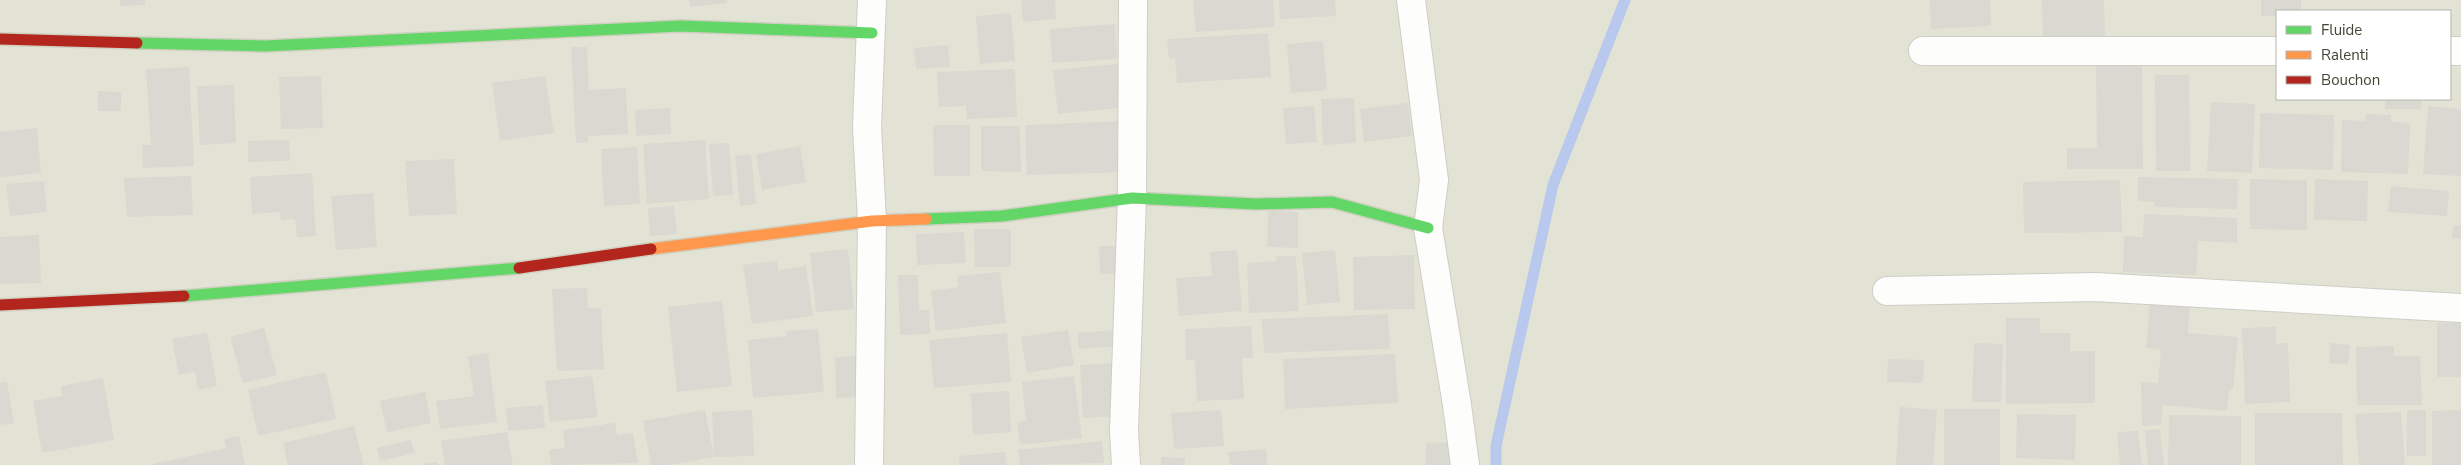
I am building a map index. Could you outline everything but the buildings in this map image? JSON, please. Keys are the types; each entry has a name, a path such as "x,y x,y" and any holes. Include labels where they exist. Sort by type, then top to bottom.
{"street":[{"path":"869,465 872,221 867,127 872,0"},
{"path":"1126,465 1124,431 1132,198 1134,0"},
{"path":"1411,0 1434,180 1428,228 1465,465"},
{"path":"0,39 265,46 681,26 872,33"},
{"path":"1923,51 2276,51"},
{"path":"0,305 219,294 536,267 694,242 872,221 1002,216 1132,198 1256,204 1332,202 1428,228"},
{"path":"1887,291 2095,287 2461,308"}],"shaded area":[{"path":"0,0 2461,0 2461,465 0,465"}],"waterway":[{"path":"1496,465 1496,446 1553,185 1625,0"}],"traffic: fast":[{"path":"137,43 265,46 681,26 872,33"},
{"path":"926,219 1002,216 1132,198 1256,204 1332,202 1428,228"},
{"path":"184,296 519,268"}],"traffic: slow":[{"path":"651,249 872,221 926,219"}],"traffic: jam":[{"path":"0,39 137,43"},
{"path":"519,268 651,249"},
{"path":"0,305 184,296"}]}
